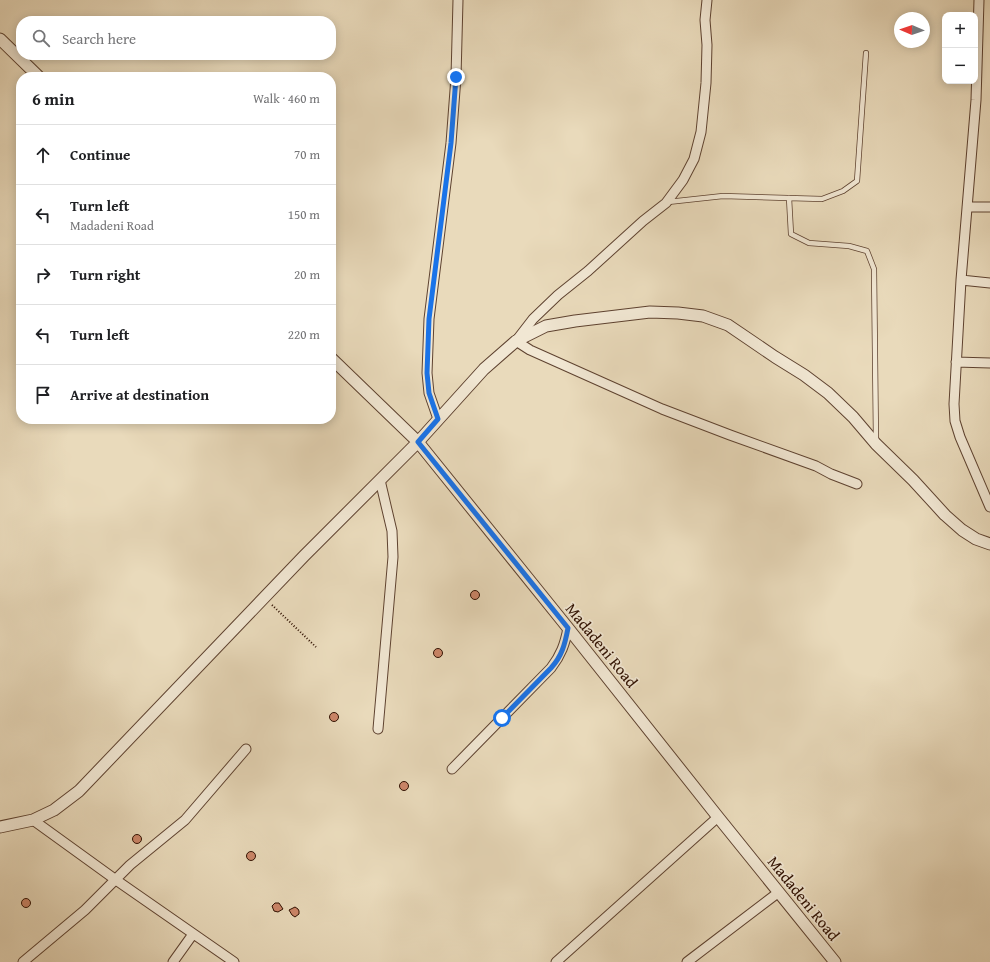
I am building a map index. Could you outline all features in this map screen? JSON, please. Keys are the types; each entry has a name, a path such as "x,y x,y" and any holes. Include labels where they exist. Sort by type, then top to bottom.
{"street":[{"path":"438,419 429,393 427,373 429,327 451,143 456,77 458,0"},
{"path":"0,827 34,820 54,810 79,791 264,597 418,442 484,369 516,341 533,319 558,295 588,271 643,221 666,203 683,180 694,159 702,132 706,83 707,45 705,20 707,0"},
{"path":"979,0 976,100 961,280 954,404 955,421 960,437 990,507"},
{"path":"0,39 16,55"},
{"path":"22,60 34,72"},
{"path":"967,207 990,207"},
{"path":"961,280 990,283"},
{"path":"516,341 546,326 650,312 703,316 728,325 804,375 828,393 853,417 876,444 913,480 945,515 962,530 976,539 990,544"},
{"path":"516,341 530,350 662,409 737,438 801,460 857,484"},
{"path":"956,362 990,363"},
{"name":"Madadeni Road","path":"336,363 418,442 835,962"},
{"path":"378,730 393,557 392,531 380,480"},
{"path":"452,769 558,660 562,652 568,628"},
{"path":"23,962 85,910 130,865 185,820 246,749"},
{"path":"556,962 718,817"},
{"path":"34,820 116,880 234,962"},
{"path":"687,962 779,892"},
{"path":"173,962 193,934"}],"lane":[{"path":"666,203 723,196 822,200 843,191 857,181 866,52"},
{"path":"789,198 791,234 809,243 849,246 867,251 874,269 876,444"}],"path":[{"path":"264,597 316,647"}],"building":[{"path":"475,590 480,595 475,600 470,595"},
{"path":"438,648 443,653 438,658 433,653"},
{"path":"334,712 339,717 334,722 329,717"},
{"path":"404,781 409,786 404,791 399,786"},
{"path":"137,834 142,839 137,844 132,839"},
{"path":"251,851 256,856 251,861 246,856"},
{"path":"26,898 31,903 26,908 21,903"},
{"path":"275,903 279,903 283,909 278,912 274,911 272,906"},
{"path":"295,907 298,909 299,914 295,917 289,910"}],"route":[{"path":"456,77 451,143 429,319 427,373 429,393 438,419 418,442 568,628 562,652 558,660 502,718"}]}
